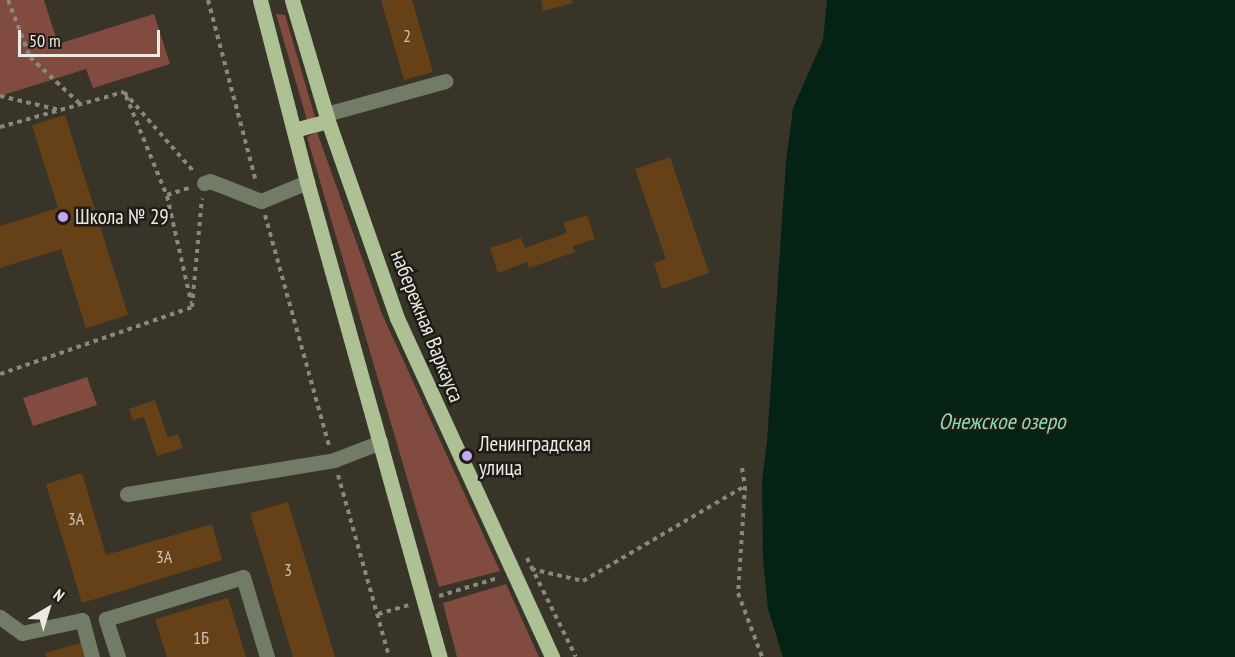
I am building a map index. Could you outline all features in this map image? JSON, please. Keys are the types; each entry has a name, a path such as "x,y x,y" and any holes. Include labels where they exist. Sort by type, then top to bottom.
{"main road":[{"path":"263,0 307,182 440,657"},
{"name":"набережная Варкауса","path":"292,0 327,117 397,318 552,657"},
{"path":"294,130 327,117"}],"lane":[{"path":"327,117 446,81"},
{"path":"204,183 210,181 261,201 307,182"},
{"path":"127,494 334,460 381,442"},
{"path":"118,657 106,619 243,577 267,657"},
{"path":"0,617 22,633 82,620 92,657"}],"path":[{"path":"8,0 30,57 81,105"},
{"path":"208,0 261,201 389,657"},
{"path":"0,128 124,92"},
{"path":"124,92 204,183 192,307"},
{"path":"124,92 167,195 192,307"},
{"path":"0,96 60,111"},
{"path":"167,195 204,183"},
{"path":"0,374 192,307"},
{"path":"742,468 745,486 738,593 762,657"},
{"path":"378,614 532,568 583,581 745,486"},
{"path":"522,547 576,657"},
{"path":"382,657 387,651"}],"shaded area":[{"path":"0,0 44,0 58,44 154,14 170,64 93,88 86,69 0,96"},
{"path":"276,14 285,15 315,117 307,120"},
{"path":"317,132 382,314 500,571 439,587 307,137"},
{"path":"87,377 97,405 33,426 23,398"},
{"path":"506,584 539,657 457,657 443,603"}],"water":[{"name":"Онежское озеро","path":"827,0 1235,0 1235,657 783,657 768,609 763,559 762,481 767,441 786,162 793,108 823,40"}],"building":[{"path":"381,0 412,0 433,72 404,80"},
{"path":"541,0 572,0 573,3 543,11"},
{"name":"Школа № 29","path":"65,115 128,315 86,328 61,249 0,268 0,226 58,208 32,125"},
{"path":"670,157 709,273 662,289 654,263 666,259 635,169"},
{"path":"587,215 595,239 573,246 575,252 529,268 527,262 498,273 490,248 521,238 525,248 567,233 563,223"},
{"path":"155,400 168,438 178,434 183,448 157,456 144,417 133,420 129,409"},
{"path":"82,473 106,555 212,524 222,560 82,603 46,484"},
{"path":"288,502 335,657 293,657 250,513"},
{"path":"228,598 246,657 167,657 155,619"},
{"path":"81,643 84,657 47,657 45,653"}],"place":[{"name":"Школа № 29","path":"63,217"},
{"name":"Ленинградская улица","path":"467,456"}]}
